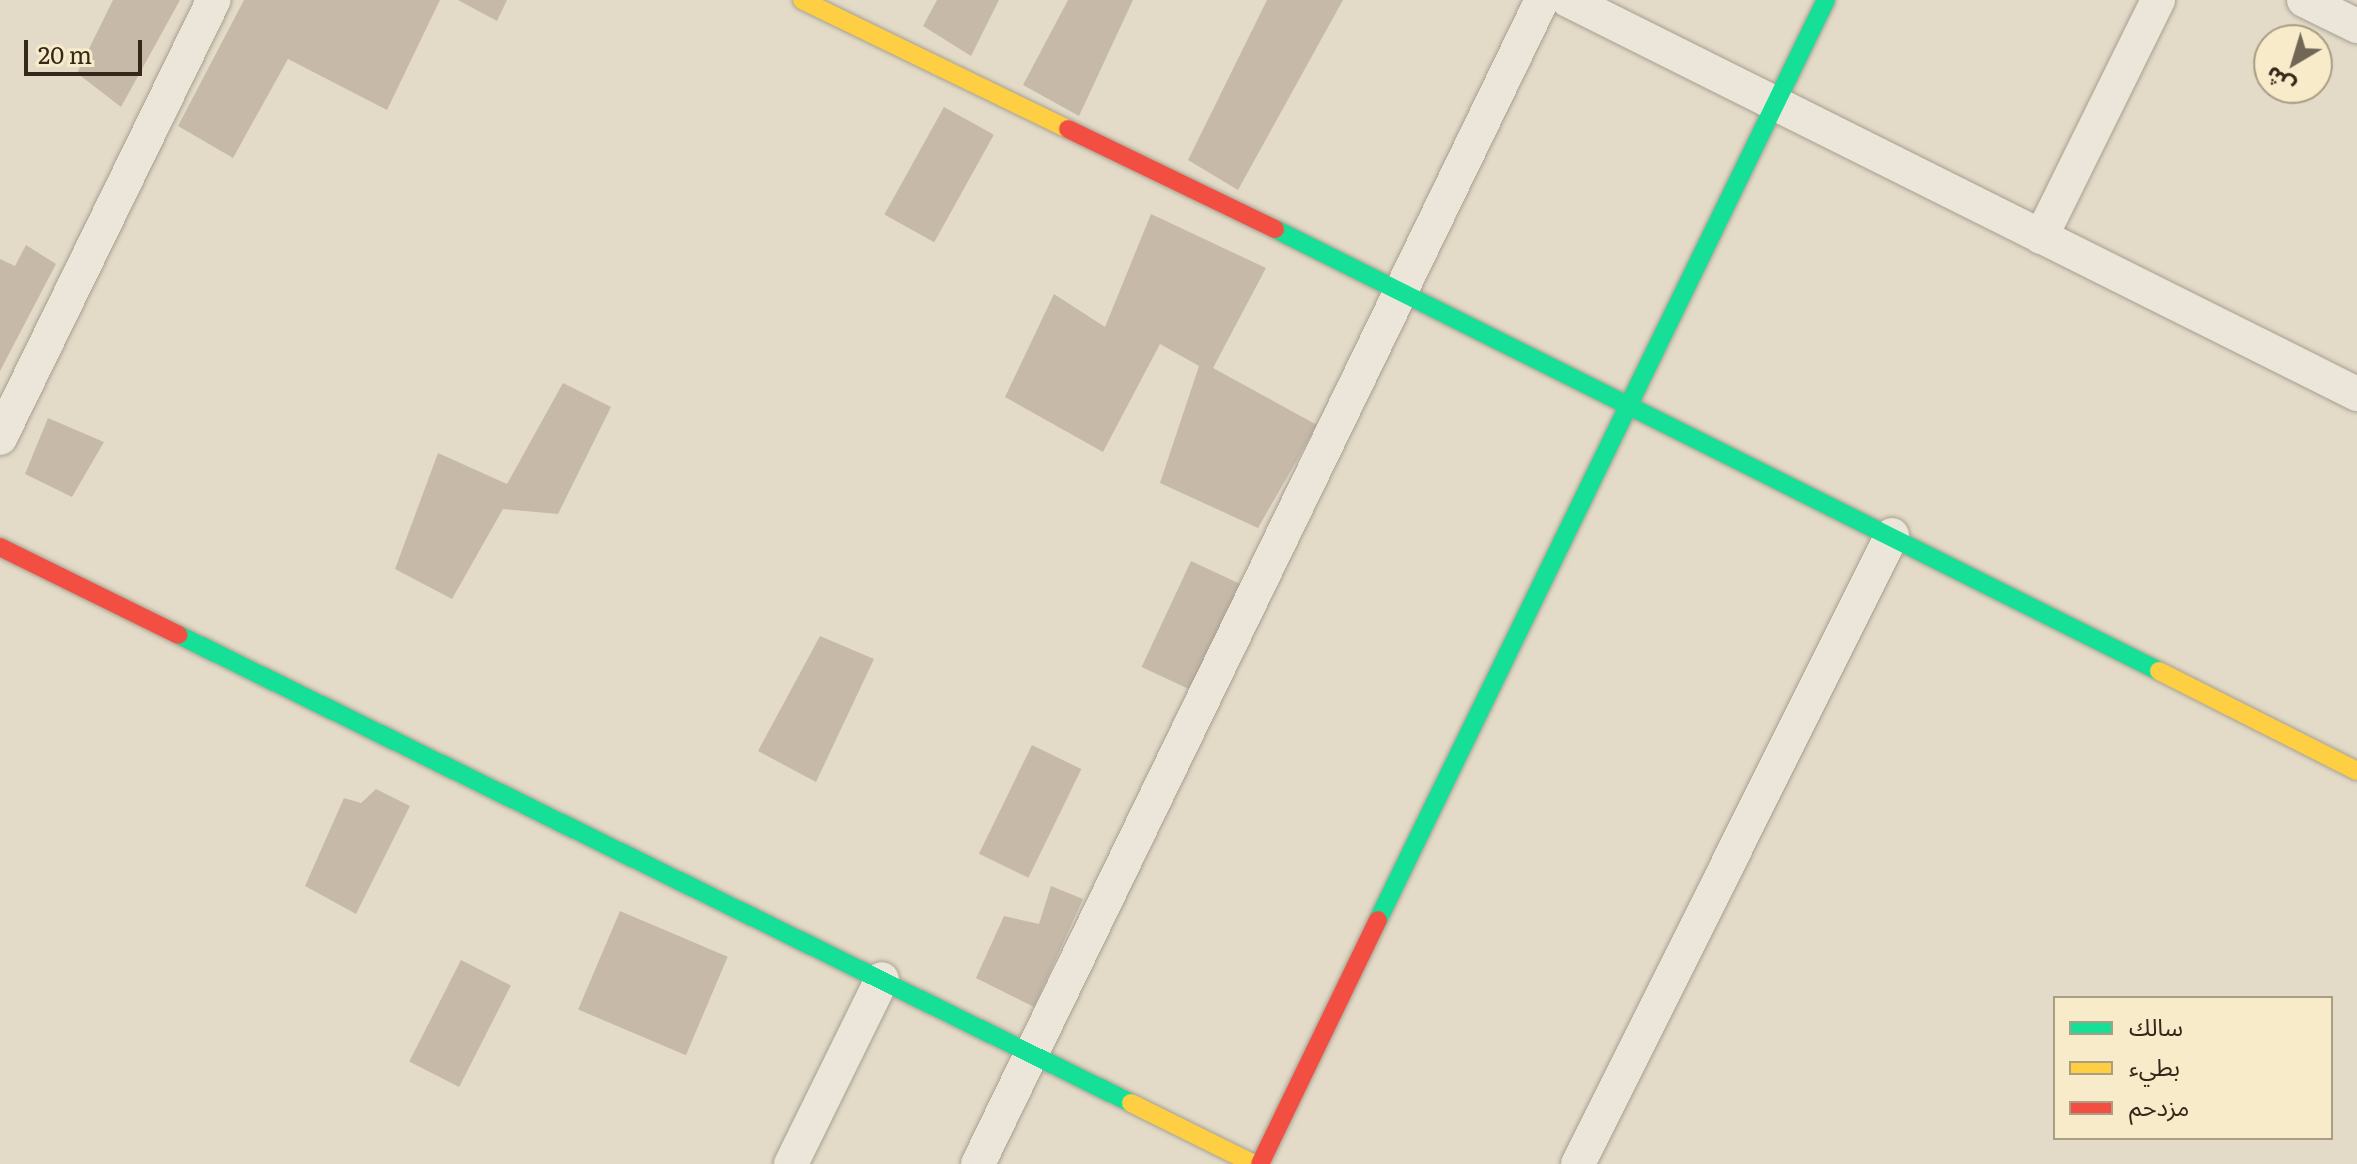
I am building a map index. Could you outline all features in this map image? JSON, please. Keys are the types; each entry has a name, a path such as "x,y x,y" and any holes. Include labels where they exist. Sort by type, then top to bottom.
{"street":[{"path":"0,438 214,0"},
{"path":"802,0 1631,402 2357,771"},
{"path":"978,1164 1405,292 1542,0"},
{"path":"1568,0 2357,394"},
{"path":"0,547 1257,1164 1826,0"},
{"path":"2041,237 2158,0"},
{"path":"2304,0 2357,26"},
{"path":"1578,1164 1892,535"},
{"path":"791,1164 882,979"}],"building":[{"path":"113,0 180,0 121,107 77,73"},
{"path":"244,0 440,0 387,110 288,59 233,158 178,126"},
{"path":"458,0 507,0 497,21"},
{"path":"937,0 999,0 971,56 923,26"},
{"path":"1068,0 1133,0 1079,116 1023,85"},
{"path":"1267,0 1343,0 1238,190 1188,160"},
{"path":"944,107 994,135 934,242 884,215"},
{"path":"1151,214 1266,268 1213,368 1317,425 1258,528 1160,483 1199,366 1160,344 1103,452 1005,397 1054,294 1105,327"},
{"path":"26,245 56,264 0,371 0,259 15,266"},
{"path":"563,383 611,407 558,514 503,509 452,599 395,569 438,453 507,484"},
{"path":"48,418 104,442 72,497 25,474"},
{"path":"1191,561 1241,584 1191,690 1142,667"},
{"path":"820,636 874,659 816,782 758,751"},
{"path":"1032,745 1081,769 1028,878 979,854"},
{"path":"376,789 410,806 356,914 305,886 344,798 361,803"},
{"path":"1051,886 1083,899 1034,1007 976,978 1004,916 1039,924"},
{"path":"620,911 728,957 686,1055 578,1009"},
{"path":"461,960 511,985 459,1087 409,1062"}],"traffic: fast":[{"path":"1378,920 1826,0"},
{"path":"1275,229 2159,671"},
{"path":"179,635 1131,1103"}],"traffic: slow":[{"path":"802,0 1068,129"},
{"path":"2159,671 2357,771"},
{"path":"1131,1103 1254,1164"}],"traffic: jam":[{"path":"1068,129 1275,229"},
{"path":"0,547 179,635"},
{"path":"1260,1164 1378,920"}]}
